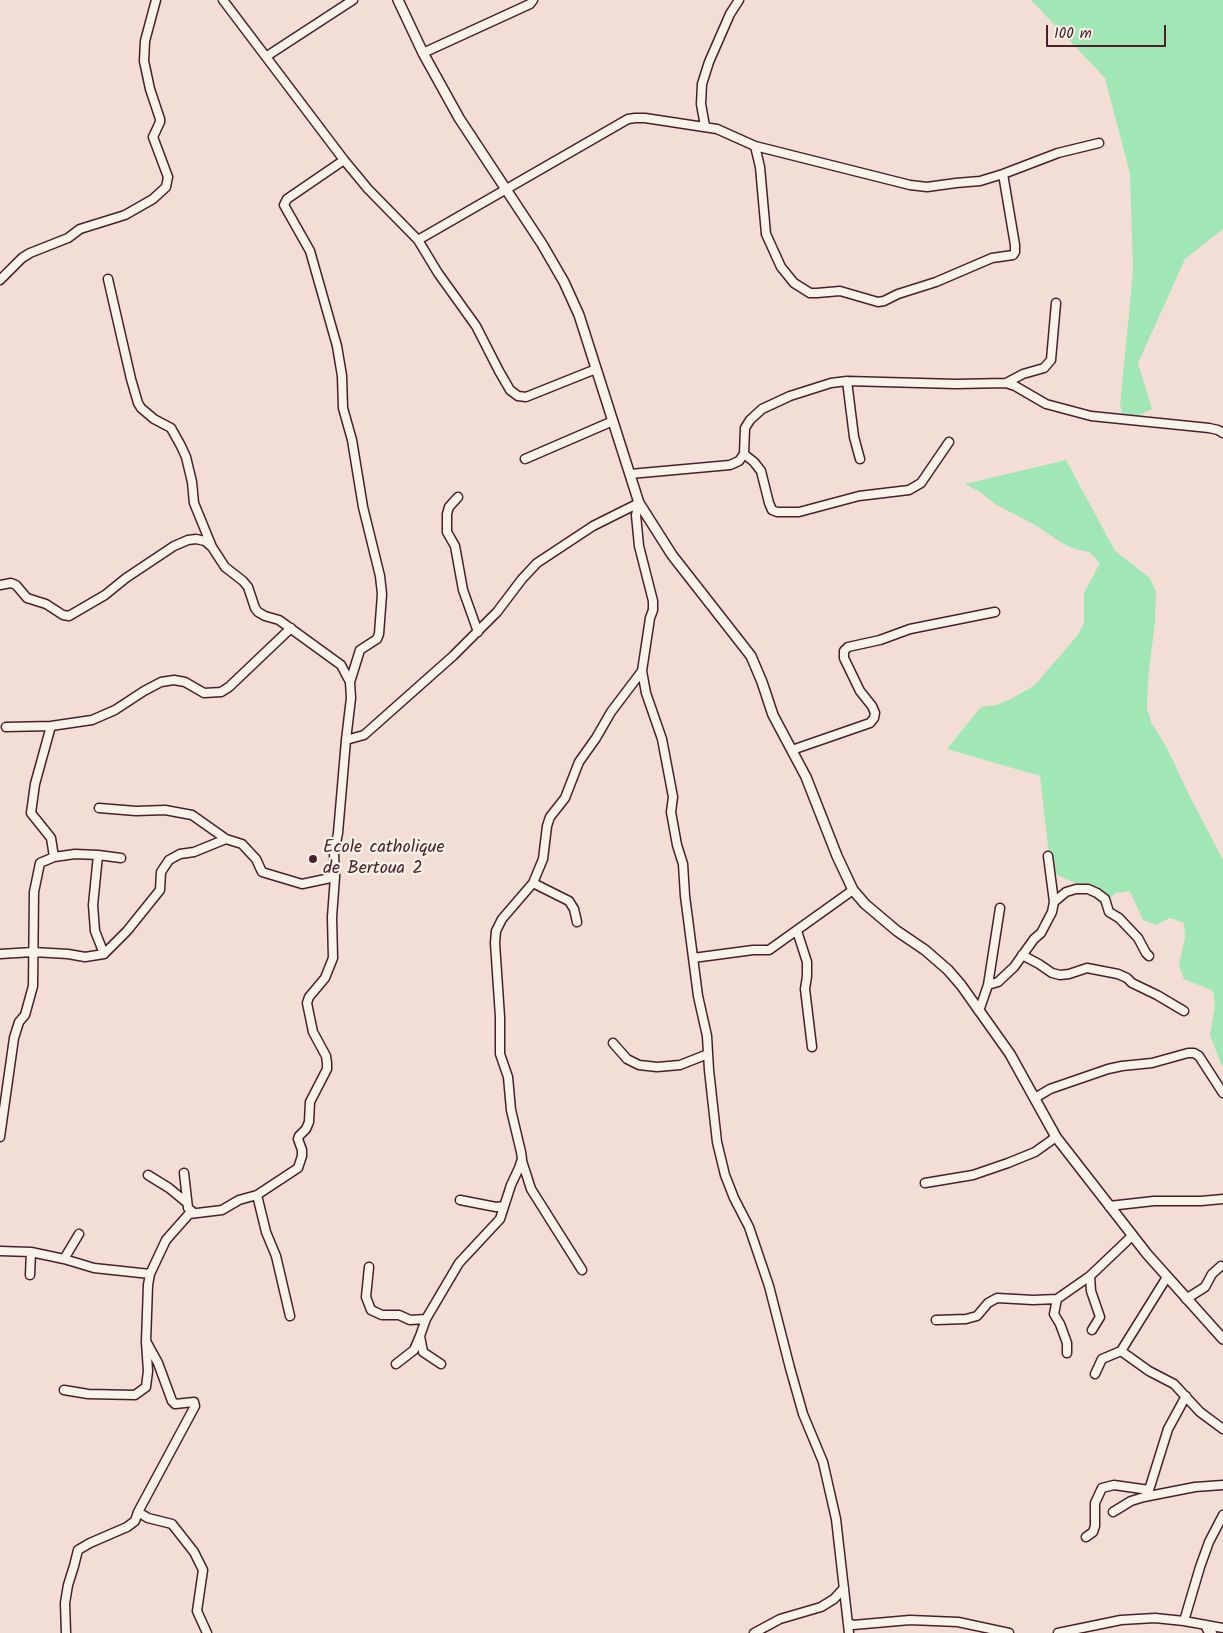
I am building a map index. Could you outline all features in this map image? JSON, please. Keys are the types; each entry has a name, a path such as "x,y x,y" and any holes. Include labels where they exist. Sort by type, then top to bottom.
{"street":[{"path":"0,280 22,258 30,253 68,238 80,229 124,215 153,199 166,187 168,177 153,137 160,118 150,89 144,61 145,41 156,0"},
{"path":"223,0 344,160 368,189 418,240 438,273 476,326 510,390 518,396 526,397 596,370"},
{"path":"267,56 353,0"},
{"path":"398,0 423,53 458,118 542,244 564,282 578,315 639,503 672,555 751,656 773,715 806,777 837,856 853,890 871,910 924,950 948,970 961,985 1010,1054 1056,1137 1132,1236 1223,1339"},
{"path":"423,53 530,4 534,0"},
{"path":"705,126 701,104 702,84 712,54 730,14 739,0"},
{"path":"418,240 628,120 635,118 705,126 717,129 755,146 910,185 927,187 980,181 1058,153 1099,143"},
{"path":"755,146 760,167 766,234 781,267 794,283 810,293 840,291 878,302 936,282 992,258 1014,254 1015,245 1003,174"},
{"path":"344,160 287,199 284,205 310,252 337,346 342,376 343,408 352,440 363,507 380,576 382,594 379,634 377,639 360,650 350,682"},
{"path":"64,1390 88,1394 135,1395 146,1387 148,1371 146,1342 150,1274 166,1240 186,1216 194,1213 222,1210 239,1200 258,1195 276,1181 298,1168 302,1150 298,1139 309,1122 310,1102 318,1090 327,1069 326,1056 313,1032 307,1003 309,997 325,978 333,958 334,853 338,833 346,740 352,698 350,682 341,665 279,620 258,612 244,581 225,566 212,547 194,503 190,474 181,446 171,428 154,419 138,403 108,279"},
{"path":"1006,383 1023,374 1044,368 1051,360 1056,303"},
{"path":"847,381 854,437 860,459"},
{"path":"630,474 730,465 739,461 744,454 745,428 750,420 762,409 790,396 831,383 847,381 956,384 1006,383 1015,386 1046,404 1091,416 1210,428 1223,433"},
{"path":"525,459 613,421"},
{"path":"744,454 761,471 768,503 772,510 777,512 800,512 859,496 909,490 921,483 949,442"},
{"path":"458,497 449,507 447,532 454,546 466,598 478,632"},
{"path":"346,740 364,735 453,656 497,612 522,579 537,564 592,526 639,503"},
{"path":"639,503 636,515 639,546 653,601 642,671 646,693 662,738 672,797 671,812 677,845 683,864 698,996 707,1036 717,1142 725,1175 749,1227 769,1286 803,1414 823,1462 836,1519 840,1569 849,1633"},
{"path":"0,585 11,583 16,585 27,598 46,604 63,616 69,616 105,595 126,578 174,546 196,539 205,541 212,547"},
{"path":"792,750 870,723 874,718 875,713 872,706 860,691 844,658 844,651 848,647 880,640 910,629 995,612"},
{"path":"6,727 51,726 92,720 115,710 161,682 174,680 185,682 204,693 221,692 229,687 291,628"},
{"path":"582,1270 531,1189 522,1159 511,1110 508,1076 500,1054 496,931 502,919 533,883 543,859 550,817 565,798 579,762 611,712 642,671"},
{"path":"51,726 35,784 32,813 51,838 54,857"},
{"path":"99,808 136,811 165,810 192,815 226,839 242,844 256,859 262,872 302,884 335,876"},
{"path":"0,954 32,952 85,957 104,954 127,931 160,890 161,872 169,860 180,854 194,852 226,839"},
{"path":"0,1137 14,1038 19,1022 25,1016 33,986 34,892 40,863 54,857 75,854 121,858"},
{"path":"98,855 93,905 95,931 104,954"},
{"path":"988,985 998,982 1014,967 1034,938 1041,933 1052,912 1054,902 1048,856"},
{"path":"533,883 569,901 574,909 577,922"},
{"path":"1054,902 1066,892 1076,889 1088,889 1097,893 1105,899 1109,912 1118,918 1138,938 1149,956"},
{"path":"693,958 753,950 769,950 853,890"},
{"path":"979,1011 988,985 1000,908"},
{"path":"797,931 806,962 805,989 812,1046"},
{"path":"1022,955 1052,973 1060,975 1087,968 1118,974 1184,1011"},
{"path":"613,1044 627,1059 639,1065 657,1067 680,1065 708,1054"},
{"path":"1036,1098 1050,1089 1101,1071 1122,1066 1152,1063 1188,1053 1194,1053 1199,1056 1223,1093"},
{"path":"925,1183 973,1175 1008,1163 1035,1152 1056,1137"},
{"path":"396,1364 414,1350 426,1319 459,1263 500,1219 511,1184 522,1159"},
{"path":"184,1173 186,1202 188,1208 194,1213"},
{"path":"148,1175 169,1188 186,1202"},
{"path":"258,1195 266,1232 276,1256 290,1316"},
{"path":"1109,1206 1154,1201 1223,1199"},
{"path":"460,1200 496,1207 504,1206"},
{"path":"64,1259 79,1234"},
{"path":"936,1320 966,1319 977,1316 988,1303 997,1298 1057,1299 1090,1276 1132,1236"},
{"path":"0,1251 32,1252 94,1268 150,1274"},
{"path":"30,1275 32,1252"},
{"path":"1186,1299 1205,1287 1212,1274 1222,1266"},
{"path":"369,1267 366,1296 371,1310 382,1315 399,1315 410,1320 426,1319"},
{"path":"1090,1276 1091,1291 1100,1317 1092,1330"},
{"path":"1095,1374 1102,1359 1122,1351 1167,1277"},
{"path":"1057,1299 1054,1314 1067,1343 1067,1353"},
{"path":"420,1336 423,1352 442,1364"},
{"path":"66,1633 65,1603 78,1550 128,1527 135,1521 138,1512 195,1406 194,1402 175,1404 172,1401 158,1363 146,1342"},
{"path":"1122,1351 1149,1371 1174,1384 1200,1412 1223,1429"},
{"path":"1086,1537 1093,1532 1095,1526 1095,1503 1102,1488 1114,1485 1149,1490 1168,1429 1186,1396"},
{"path":"1113,1512 1131,1501 1144,1497 1195,1487 1223,1485"},
{"path":"138,1512 148,1518 172,1524 194,1552 203,1570 197,1611 207,1633"},
{"path":"1184,1621 1209,1542 1223,1515"},
{"path":"754,1633 780,1619 821,1607 834,1599 844,1588"},
{"path":"1058,1633 1120,1620 1155,1618 1223,1628"},
{"path":"849,1623 853,1625 910,1620 958,1622 1009,1633"},
{"path":"1206,1625 1208,1631 1212,1633"}],"green space":[{"path":"1031,0 1223,0 1223,229 1185,259 1138,363 1152,409 1125,422 1120,406 1133,271 1130,174 1105,78"},
{"path":"1066,460 1115,551 1150,578 1156,592 1147,708 1151,722 1167,748 1223,860 1223,1066 1210,1035 1215,1006 1213,991 1184,979 1179,966 1185,937 1184,923 1170,918 1156,925 1143,920 1130,891 1115,893 1103,907 1082,886 1051,872 1040,776 947,749 981,707 996,705 1011,699 1035,685 1077,636 1084,623 1084,593 1100,563 1089,552 1075,549 1062,543 1037,526 995,504 980,492 965,484"}],"place":[{"name":"Ecole catholique de Bertoua 2","path":"313,859"}]}
